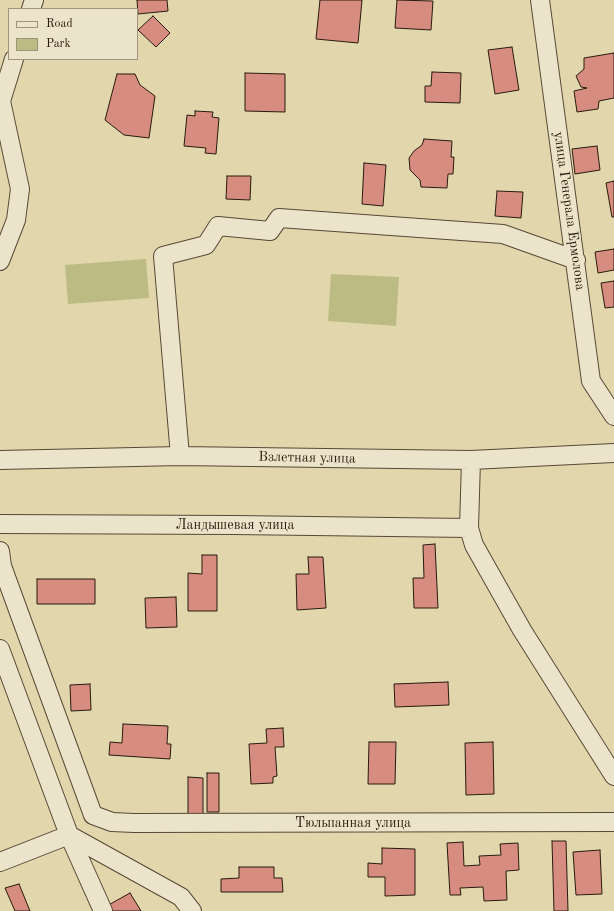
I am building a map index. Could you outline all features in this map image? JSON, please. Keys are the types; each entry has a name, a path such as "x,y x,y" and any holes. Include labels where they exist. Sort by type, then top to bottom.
{"street":[{"name":"улица Генерала Ермолова","path":"540,0 592,381 614,416"},
{"path":"0,261 16,220 20,188 1,101 14,60"},
{"path":"180,456 163,256 206,245 218,226 270,231 279,218 503,234 576,260"},
{"name":"Взлетная улица","path":"0,460 180,456 471,460 614,453"},
{"path":"471,460 469,528 474,545 522,630 614,776"},
{"name":"Ландышевая улица","path":"0,524 469,528"},
{"name":"Тюльпанная улица","path":"0,552 2,566 93,815 112,822 134,823 614,822"},
{"path":"0,649 69,835 103,911"},
{"path":"0,862 69,835"},
{"path":"69,835 181,897 192,911"}],"green space":[{"path":"146,259 149,298 68,304 65,265"},
{"path":"331,274 399,277 396,326 328,321"}],"building":[{"path":"137,0 167,0 168,11 138,14"},
{"path":"320,0 362,0 358,43 316,39"},
{"path":"397,0 433,1 431,30 395,28"},
{"path":"153,16 170,33 156,47 138,30"},
{"path":"512,47 519,90 495,94 488,50"},
{"path":"614,53 614,98 599,101 598,109 577,112 574,91 587,88 581,87 576,76 584,69 584,58"},
{"path":"432,72 461,73 460,103 425,102 425,86 431,86"},
{"path":"245,73 285,74 285,112 245,111"},
{"path":"117,74 135,74 140,85 155,96 149,138 124,135 105,120"},
{"path":"195,111 213,112 212,117 219,118 216,154 205,153 206,148 184,146 187,115 195,116"},
{"path":"424,139 452,141 451,157 454,157 453,174 448,174 447,188 421,187 420,180 410,170 409,158 414,151 422,145"},
{"path":"597,146 600,170 575,174 572,149"},
{"path":"364,163 386,165 383,206 362,204"},
{"path":"227,176 251,176 250,200 226,199"},
{"path":"614,181 614,217 612,217 606,183"},
{"path":"497,191 523,192 521,218 495,216"},
{"path":"614,249 614,270 598,273 595,252"},
{"path":"614,281 614,307 605,308 601,283"},
{"path":"435,544 438,608 414,608 413,578 424,578 423,545"},
{"path":"202,555 217,555 217,611 188,611 188,573 202,574"},
{"path":"308,557 323,557 326,608 297,610 296,574 309,574"},
{"path":"37,579 95,579 95,604 37,604"},
{"path":"176,597 177,627 146,628 145,598"},
{"path":"448,682 449,705 395,707 394,684"},
{"path":"90,684 91,710 71,711 70,685"},
{"path":"123,724 168,726 167,744 171,744 170,759 109,755 110,742 122,743"},
{"path":"283,728 284,747 275,747 277,776 273,777 273,783 251,784 249,744 267,743 266,729"},
{"path":"369,742 396,742 395,784 368,784"},
{"path":"493,742 494,794 466,795 465,743"},
{"path":"207,773 219,773 219,812 207,812"},
{"path":"188,777 203,778 203,814 188,814"},
{"path":"552,841 566,841 568,911 554,911"},
{"path":"463,842 464,866 480,865 479,856 501,855 500,844 518,843 519,870 506,871 507,900 484,901 483,887 460,888 461,895 450,895 447,843"},
{"path":"382,848 415,849 415,895 385,896 385,877 368,877 368,863 382,864"},
{"path":"600,850 602,894 576,895 573,852"},
{"path":"239,867 274,867 274,878 282,878 283,892 221,892 221,879 239,878"},
{"path":"19,884 30,911 15,911 5,888"},
{"path":"130,893 141,911 107,911 105,907"}]}
